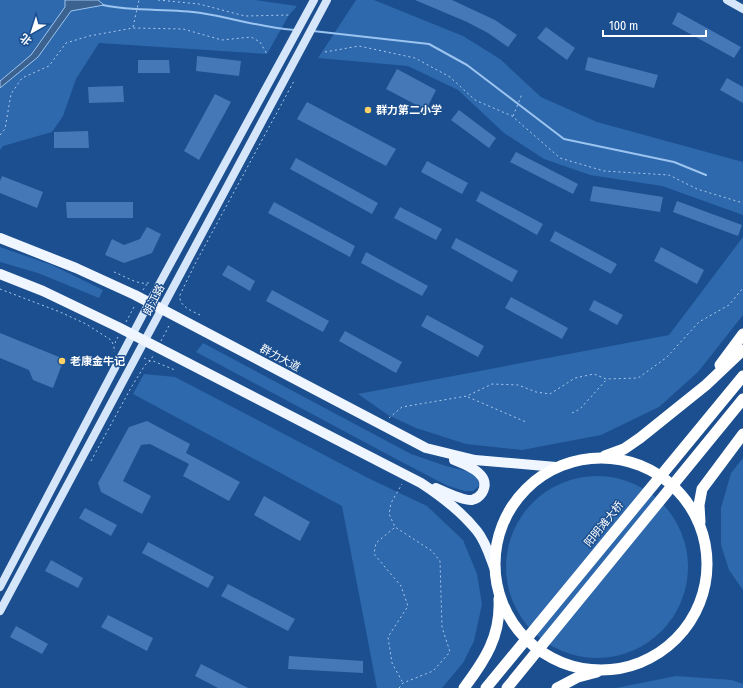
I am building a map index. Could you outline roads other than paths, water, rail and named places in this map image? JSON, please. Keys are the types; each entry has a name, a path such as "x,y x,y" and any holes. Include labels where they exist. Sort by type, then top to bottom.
{"highway":[{"path":"706,385 743,334"},
{"path":"602,458 624,449 640,438 706,385 743,350"},
{"name":"阳明滩大桥","path":"486,688 743,376"},
{"path":"507,688 743,399"},
{"path":"700,528 699,505 702,489 743,434"},
{"path":"463,688 472,678 488,653 496,631 500,611 495,570 496,546 505,517 515,501 526,488 541,476 556,467 578,460 602,458 638,464 654,472 669,483 682,496 693,511 700,528 706,551 707,567 705,583 696,609 686,628 671,643 649,658 634,665 603,670 578,678 557,688"},
{"path":"498,591 504,608 513,623 524,637 537,648 552,658 568,665 586,669 603,670"}],"main road":[{"name":"朗江路","path":"0,587 132,334 314,0"},
{"path":"727,0 743,9"},
{"name":"朗江路","path":"0,611 326,1"},
{"name":"群力大道","path":"0,238 76,268 149,303 426,448 475,460 556,467"},
{"path":"0,274 43,291 132,334 421,483 470,500 474,500 480,496 484,488 483,479 478,472 465,464 426,448"},
{"path":"421,483 446,501 477,531 486,547 495,570"}],"waterway":[{"path":"103,5 201,13 271,27 295,30"},
{"path":"313,31 429,44 467,65 564,139 674,162 706,175"}],"place":[{"name":"群力第二小学","path":"368,110"},
{"name":"老康金牛记","path":"62,361"}]}
